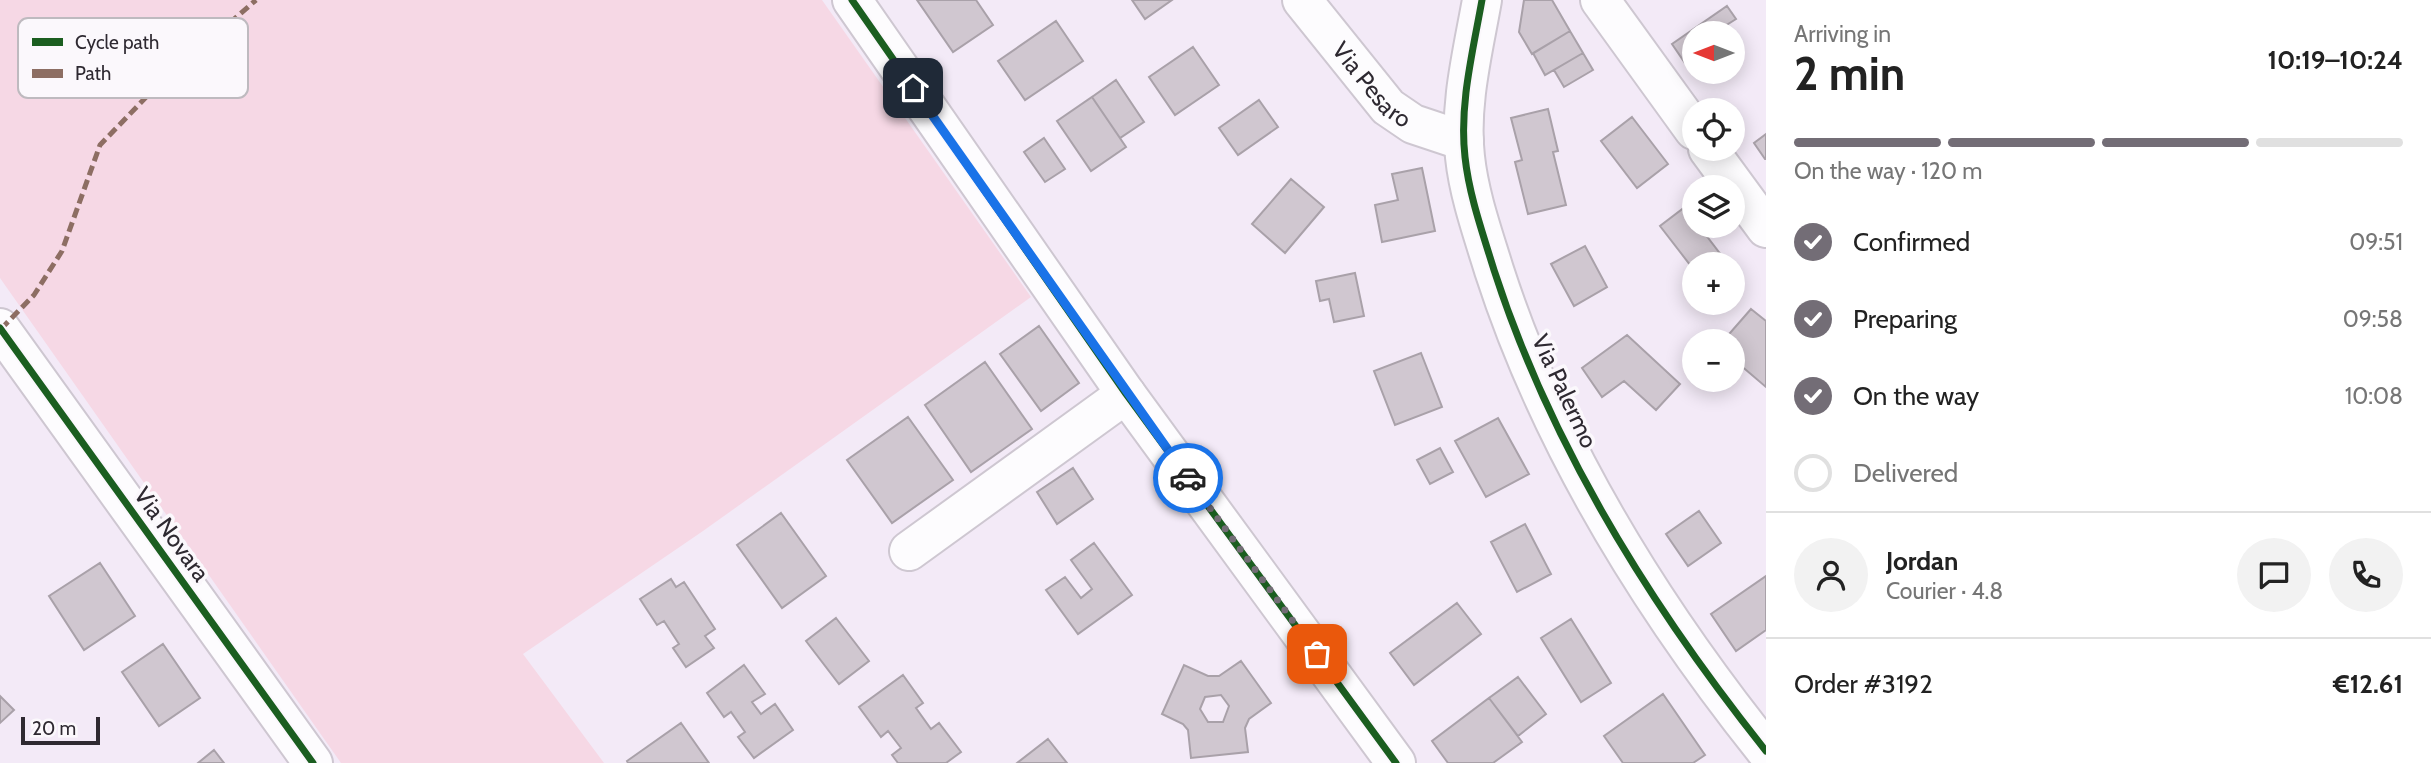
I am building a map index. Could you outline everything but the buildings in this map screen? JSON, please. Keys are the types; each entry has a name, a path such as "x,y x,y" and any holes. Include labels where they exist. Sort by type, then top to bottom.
{"street":[{"path":"852,0 1126,394 1396,763"},
{"name":"Via Pesaro","path":"1301,0 1388,107 1413,124 1464,141"},
{"name":"Via Palermo","path":"1482,0 1464,107 1467,174 1516,333 1552,413 1615,534 1674,631 1766,751"},
{"path":"1600,0 1682,113"},
{"path":"1717,161 1766,228"},
{"name":"Via Novara","path":"0,328 313,763"},
{"path":"909,551 1126,394"}],"shaded area":[{"path":"0,0 822,0 1031,297 703,531 523,654 604,763 341,763 0,278"}],"marked path":[{"path":"235,18 256,0"},
{"path":"1,329 34,295 62,251 100,145 145,98"}],"cycle path":[{"path":"852,0 1126,394 1396,763"},
{"path":"1482,0 1465,98 1465,157 1477,214 1517,336 1544,400 1608,523 1683,640 1766,751"},
{"path":"0,328 313,763"}],"way so far":[{"path":"1188,478 1317,654"}],"route":[{"path":"913,88 1126,394 1188,478"}]}
